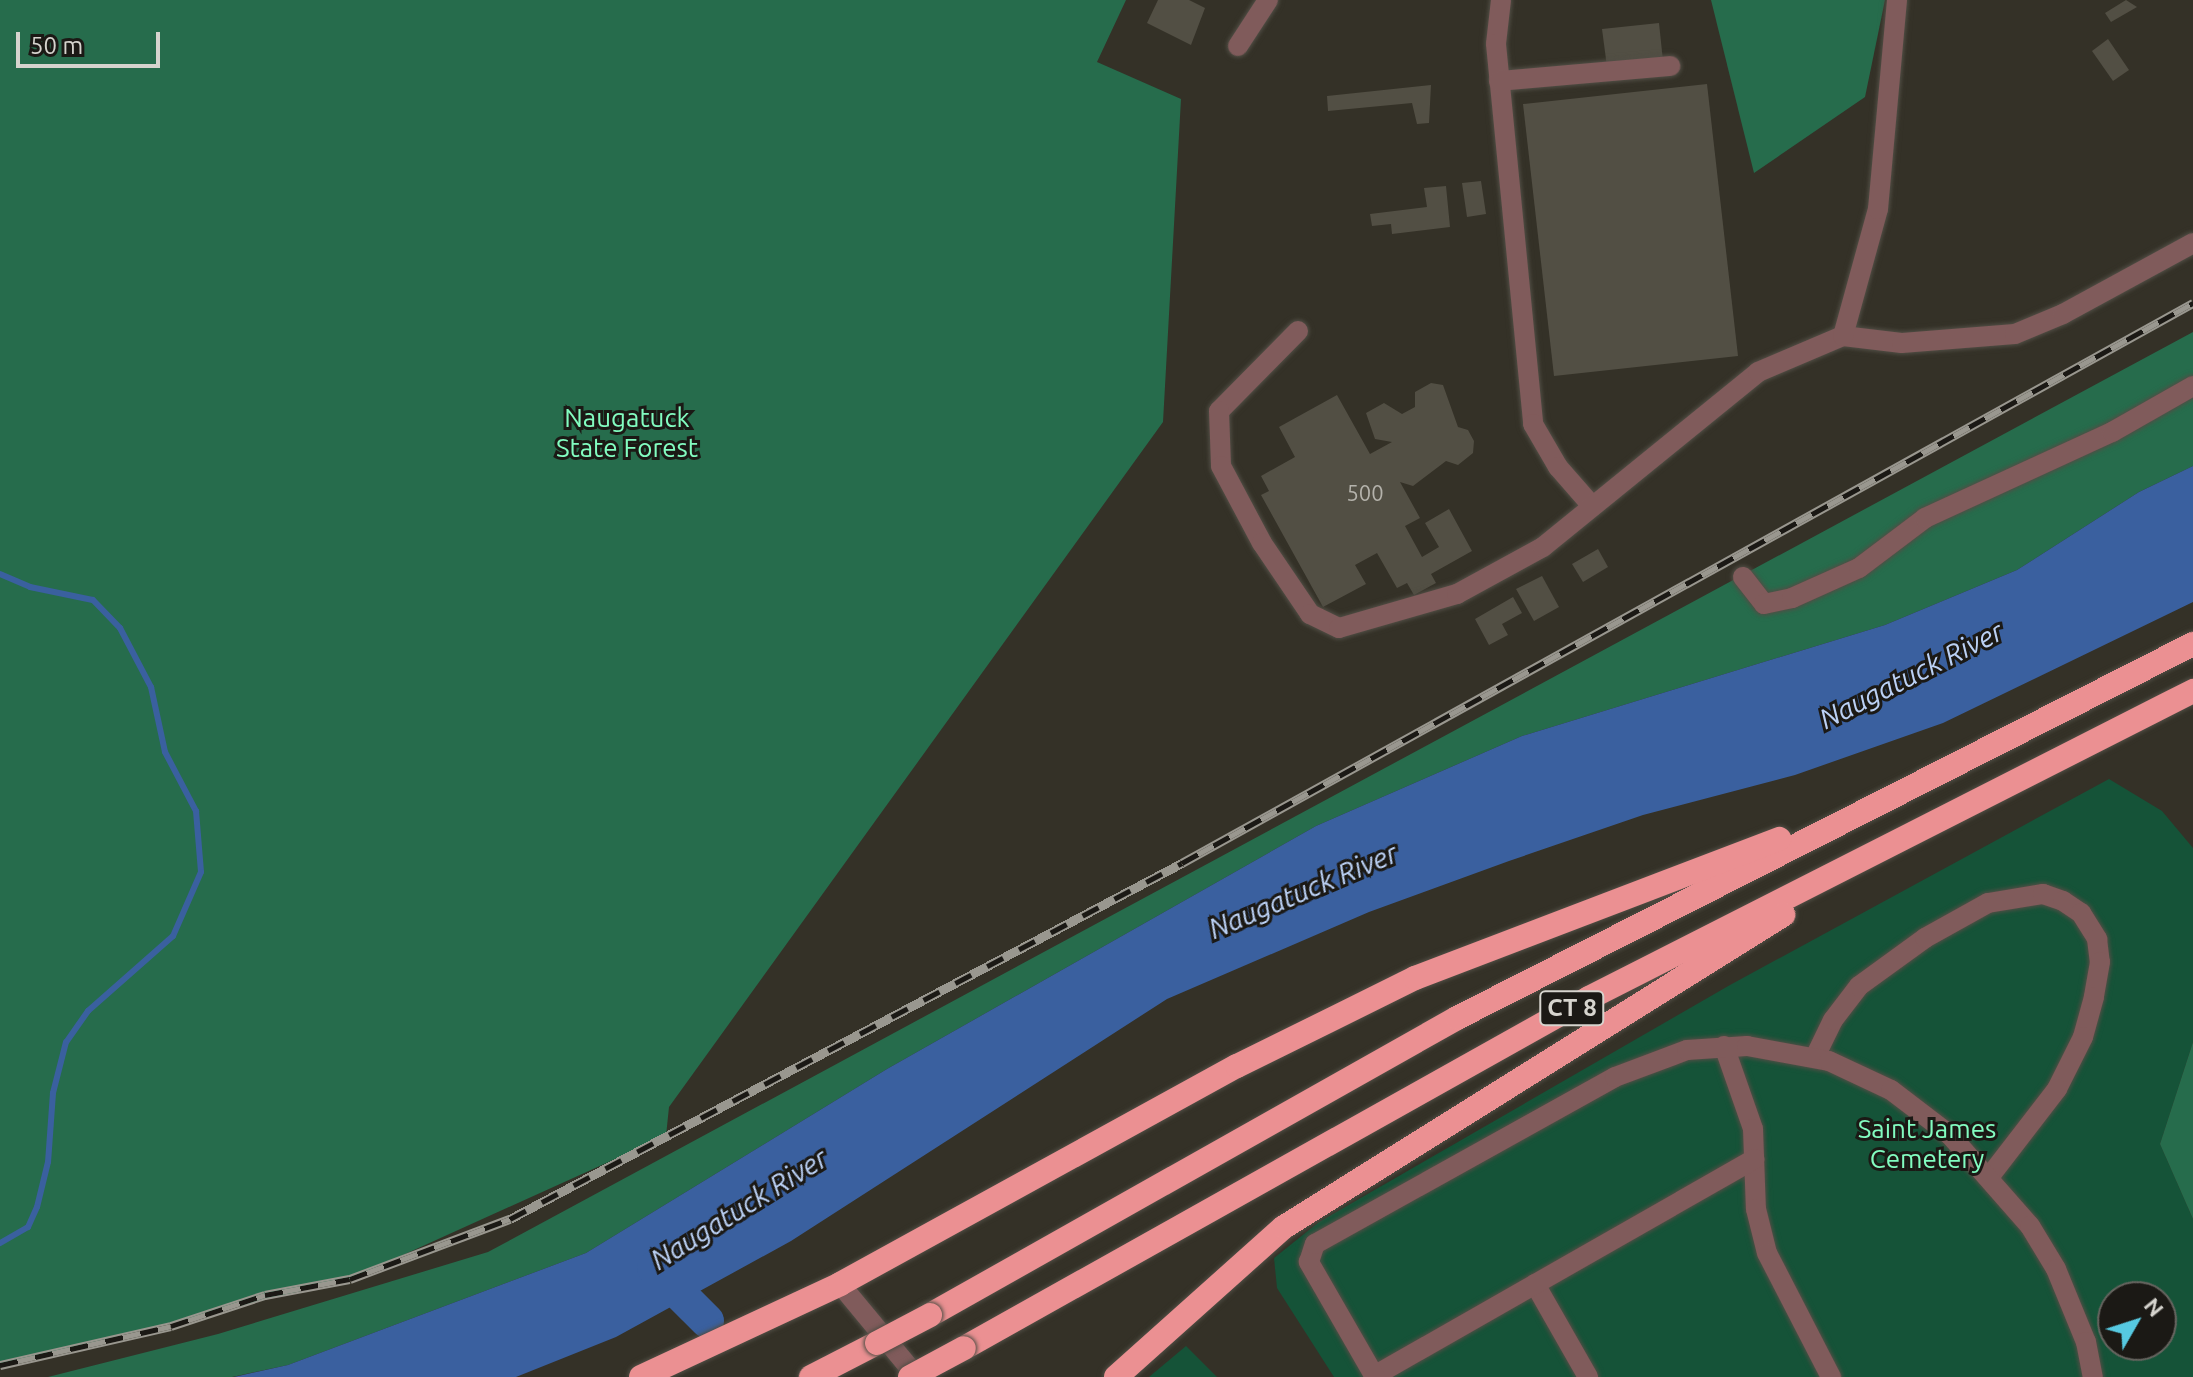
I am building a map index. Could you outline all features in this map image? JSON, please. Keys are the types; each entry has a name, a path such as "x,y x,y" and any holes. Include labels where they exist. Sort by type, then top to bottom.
{"highway":[{"name":"CT 8","path":"822,1372 930,1315 1457,1018 2193,644"},
{"name":"CT 8","path":"910,1377 1576,1006 2193,691"},
{"path":"641,1377 840,1284 1237,1066 1415,978 1897,793"},
{"path":"1116,1377 1284,1227 1936,821"}],"street":[{"path":"1238,46 1268,0"},
{"path":"1501,0 1496,44 1533,424 1558,467 1592,506"},
{"path":"1843,336 1878,209 1897,0"},
{"path":"1499,81 1670,66"},
{"path":"1298,331 1219,411 1221,466 1262,543 1310,614 1339,628 1457,594 1543,547 1758,372 1843,336 1902,343 2015,334 2063,314 2193,243"},
{"path":"1743,577 1764,604 1792,598 1859,568 1925,518 2112,432 2193,386"},
{"path":"1815,1057 1833,1020 1859,986 1925,938 1988,903 2043,894 2063,901 2081,913 2097,939 2100,962 2083,1037 2057,1089 1990,1176"},
{"path":"1724,1046 1753,1129 1756,1209 1767,1253 1831,1377"},
{"path":"1754,1159 1375,1377 1312,1269 1310,1255 1315,1244 1601,1083 1687,1050 1724,1046 1815,1057 1891,1090 1930,1117 1990,1176 2030,1226 2056,1269 2086,1342 2093,1377"},
{"path":"840,1284 917,1377"},
{"path":"1535,1284 1588,1377"}],"green space":[{"name":"Naugatuck State Forest","path":"0,0 1126,0 1097,62 1181,99 1163,422 669,1107 666,1136 350,1279 0,1365"},
{"path":"1711,0 1885,0 1865,97 1754,173"},
{"path":"2193,332 2193,466 2139,492 2017,570 1885,625 1522,736 1316,826 887,1069 586,1253 288,1365 232,1377 48,1377 218,1334 488,1252"},
{"name":"Saint James Cemetery","path":"2109,779 2162,811 2193,848 2193,1042 2160,1144 2193,1219 2193,1377 1334,1377 1277,1288 1274,1258 1319,1222 1730,985"},
{"path":"2193,1042 2193,1219 2160,1144"},
{"path":"1186,1346 1217,1377 1149,1377"}],"water":[{"name":"Naugatuck River","path":"2193,466 2193,602 1943,723 1795,775 1643,815 1509,861 1369,912 1167,999 791,1241 616,1337 516,1377 234,1377 288,1365 586,1253 887,1069 1316,826 1522,736 1885,625 2017,570 2139,492"}],"building":[{"path":"1158,0 1189,0 1205,8 1191,45 1147,23"},
{"path":"2126,0 2137,7 2111,22 2105,13"},
{"path":"1659,23 1663,61 1607,67 1602,29"},
{"path":"2108,39 2129,70 2113,81 2092,51"},
{"path":"1707,84 1738,356 1554,376 1523,104"},
{"path":"1431,85 1429,123 1417,124 1412,103 1328,111 1327,96"},
{"path":"1481,181 1486,214 1467,217 1462,183"},
{"path":"1446,186 1450,227 1392,234 1391,224 1372,226 1370,214 1427,207 1424,188"},
{"path":"1431,383 1443,385 1458,427 1468,430 1474,441 1473,453 1458,465 1446,461 1413,486 1400,482 1420,518 1405,526 1422,557 1439,547 1425,523 1449,509 1472,551 1431,574 1436,583 1414,595 1407,583 1397,588 1377,553 1355,565 1366,584 1323,607 1261,495 1269,491 1261,476 1295,457 1279,427 1337,395 1370,454 1392,442 1375,439 1366,413 1384,403 1402,414 1415,407 1415,392"},
{"path":"1598,549 1608,567 1583,582 1572,564"},
{"path":"1542,576 1559,607 1534,621 1516,589"},
{"path":"1513,597 1522,613 1502,624 1508,635 1489,645 1475,619"}],"waterway":[{"path":"0,574 30,587 93,600 120,628 151,687 165,752 196,811 201,872 173,936 88,1011 66,1042 53,1093 48,1162 37,1207 28,1227 0,1243"},
{"name":"Naugatuck River","path":"654,1268 707,1321"}],"railway":[{"path":"0,1365 171,1326 265,1295 350,1279 510,1219 1182,863 2193,303"}]}
